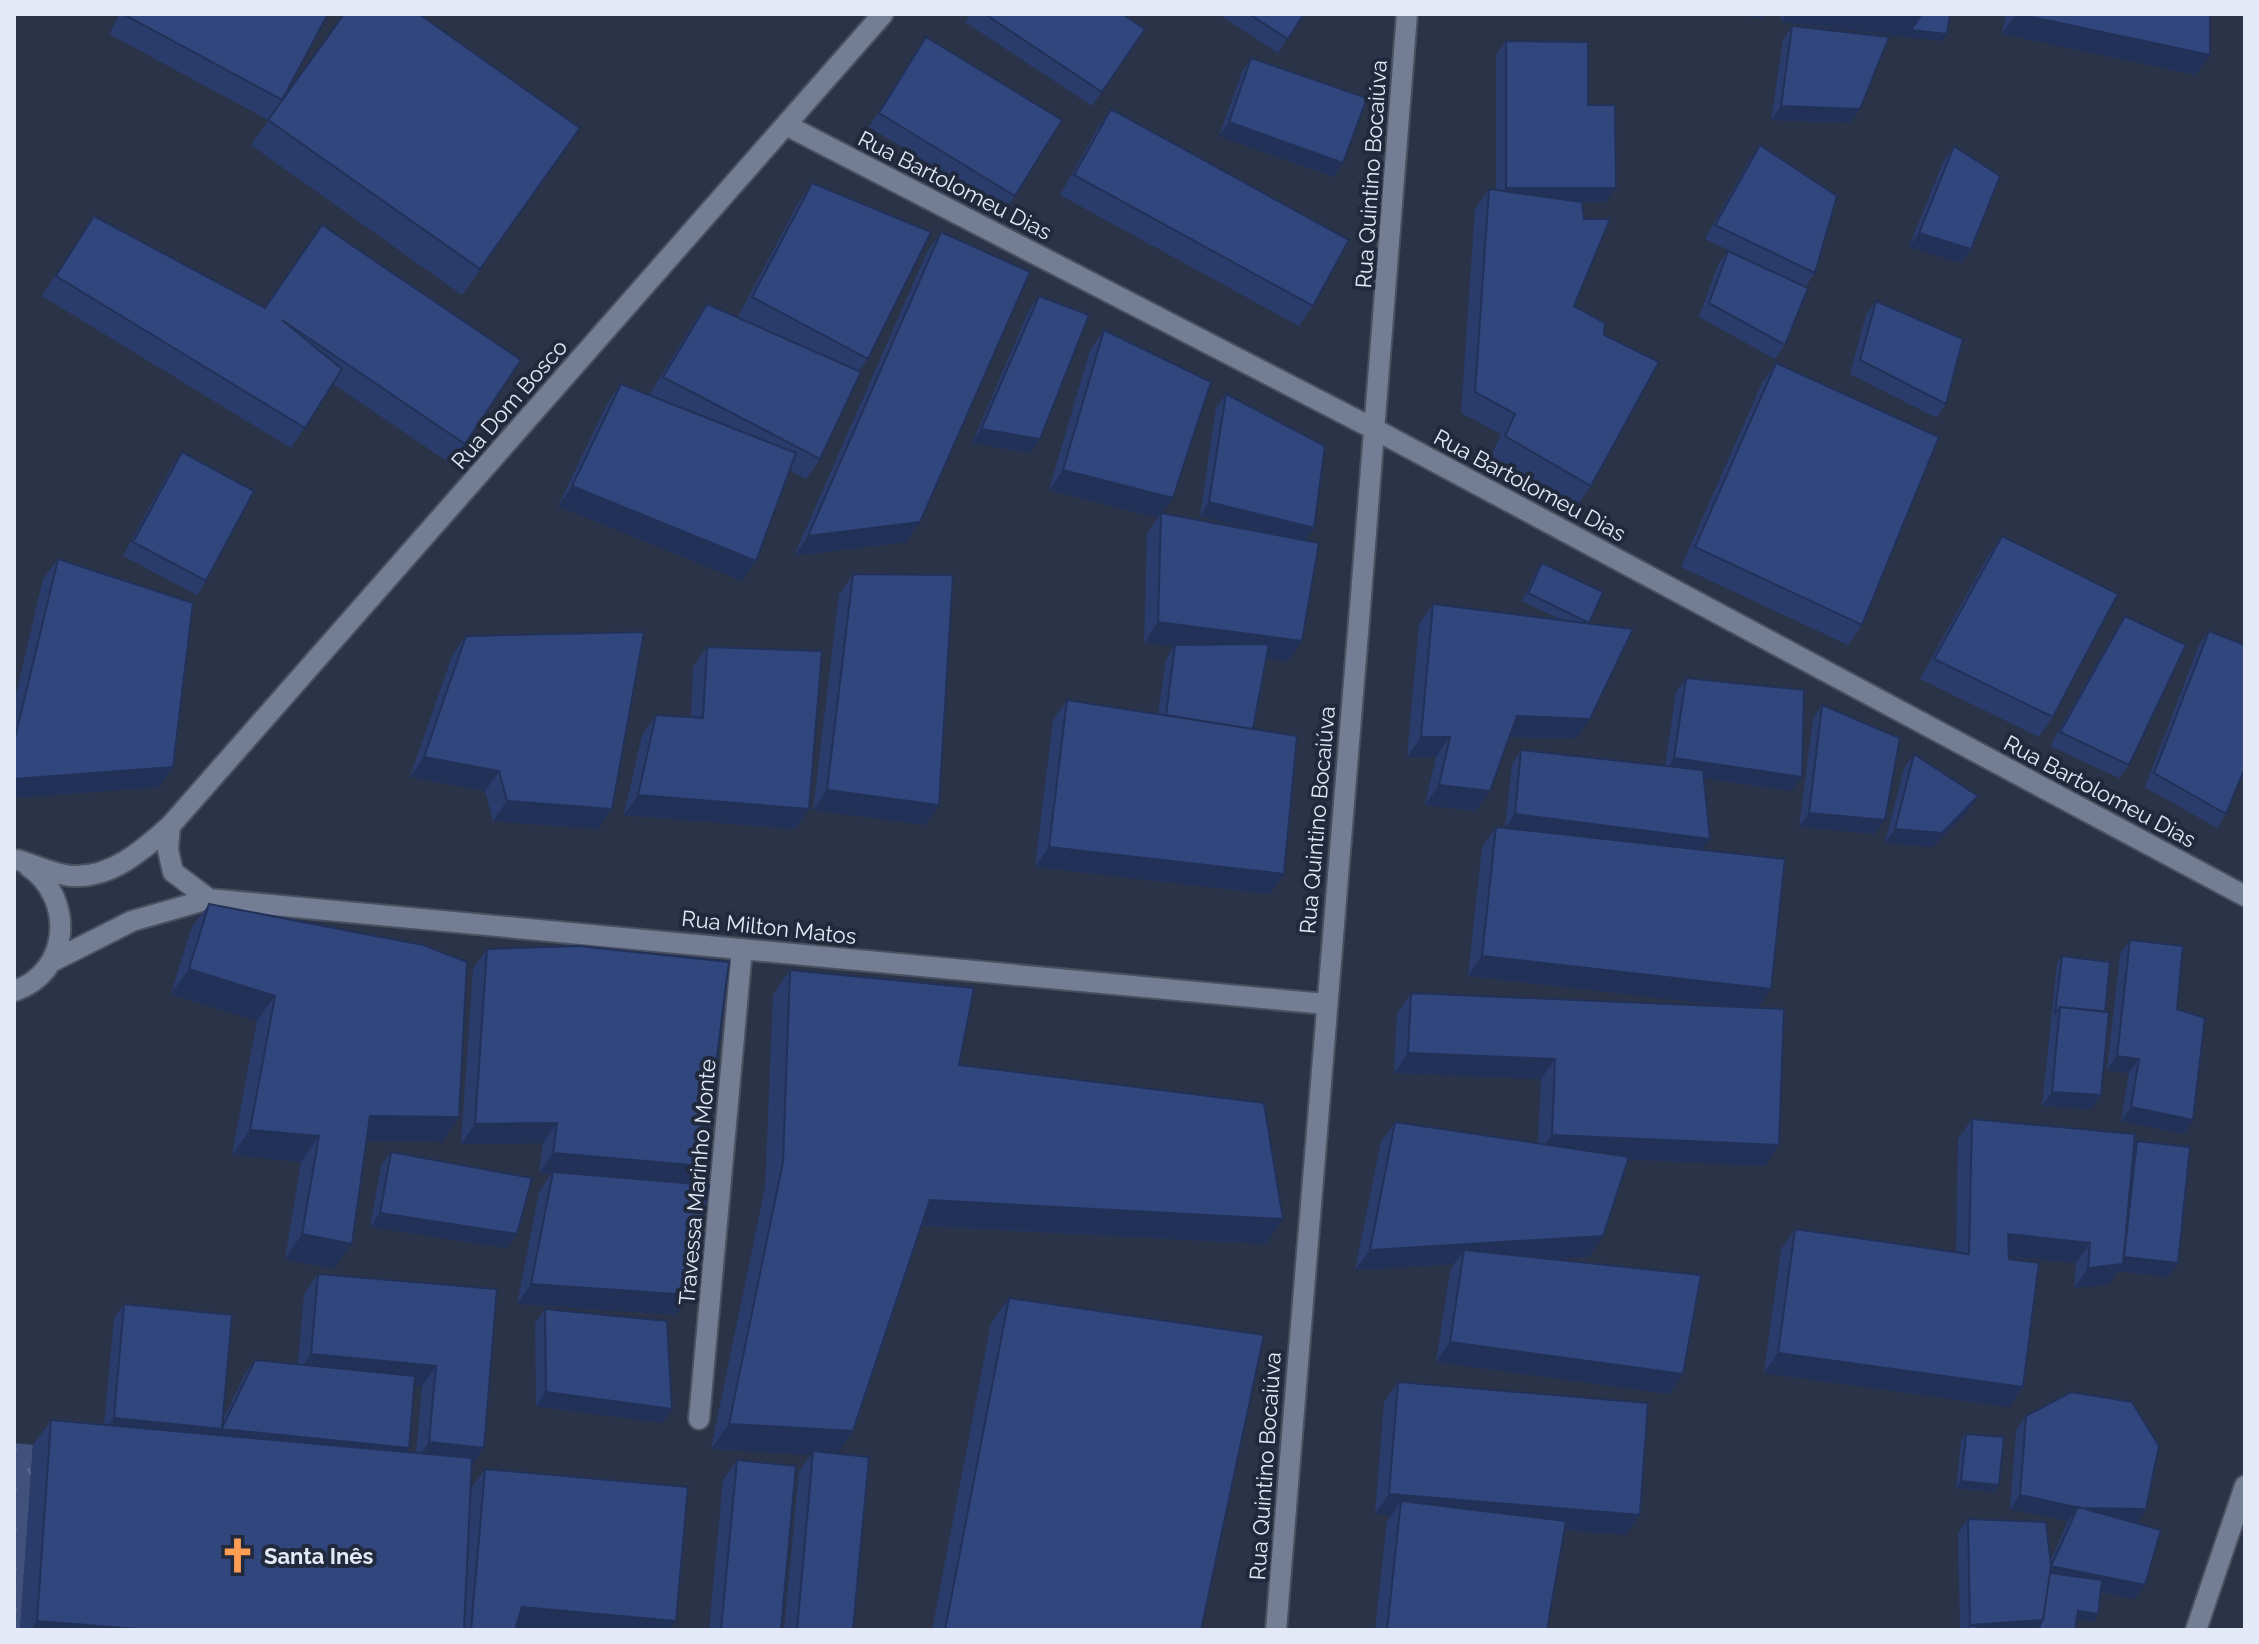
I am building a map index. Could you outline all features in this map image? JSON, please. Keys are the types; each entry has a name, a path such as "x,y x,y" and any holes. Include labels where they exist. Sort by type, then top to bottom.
{"street":[{"name":"Rua Dom Bosco","path":"16,859 71,876 105,872 140,852 170,826 883,14"},
{"name":"Rua Quintino Bocaiúva","path":"1276,1630 1325,1004 1376,430 1407,14"},
{"name":"Rua Bartolomeu Dias","path":"786,125 1376,430 2245,896"},
{"path":"170,826 168,850 173,872 209,899"},
{"path":"16,859 44,877 59,903 62,934 53,961"},
{"name":"Rua Milton Matos","path":"14,1004 20,989 53,961 132,921 209,899 1325,1004"},
{"name":"Travessa Marinho Monte","path":"699,1419 742,949"},
{"path":"2196,1630 2245,1486"}],"green space":[{"path":"14,1443 33,1445 20,1630 14,1630"}],"building":[{"path":"123,14 328,14 282,100"},
{"path":"344,14 419,14 580,128 480,269 268,120"},
{"path":"985,14 1122,14 1145,29 1102,92"},
{"path":"1249,14 1304,14 1288,39"},
{"path":"1891,14 1920,14 1920,17"},
{"path":"1920,14 1950,14 1947,34 1911,30"},
{"path":"2018,14 2210,14 2210,55"},
{"path":"1792,26 1889,37 1860,109 1781,106"},
{"path":"926,37 1062,120 1015,196 879,113"},
{"path":"1506,41 1588,42 1588,105 1615,105 1616,188 1506,188"},
{"path":"1251,58 1367,98 1343,163 1229,122"},
{"path":"1111,109 1349,240 1313,306 1074,175"},
{"path":"1760,145 1837,196 1815,273 1715,225"},
{"path":"1954,146 2000,176 1971,249 1919,233"},
{"path":"812,183 931,232 868,359 752,297"},
{"path":"1489,189 1582,202 1584,219 1610,219 1574,306 1605,323 1604,335 1659,362 1591,486 1505,436 1515,414 1475,392"},
{"path":"94,216 265,308 322,225 521,360 465,444 282,320 342,369 305,428 56,276"},
{"path":"941,232 1030,272 920,522 808,536"},
{"path":"1728,251 1808,288 1785,345 1709,303"},
{"path":"1039,296 1089,315 1040,439 981,429"},
{"path":"1876,301 1963,339 1946,404 1860,360"},
{"path":"707,304 861,372 820,459 663,377"},
{"path":"1104,330 1211,382 1173,498 1063,470"},
{"path":"1776,363 1939,437 1862,625 1695,547"},
{"path":"621,384 796,453 756,561 572,486"},
{"path":"1226,394 1325,446 1314,528 1209,502"},
{"path":"182,452 254,491 206,581 133,542"},
{"path":"1161,513 1319,543 1302,641 1158,622"},
{"path":"2002,536 2118,594 2053,717 1934,659"},
{"path":"58,559 193,603 173,767 14,779 14,742"},
{"path":"1542,563 1603,592 1589,623 1528,593"},
{"path":"853,574 953,575 939,805 827,790"},
{"path":"1433,604 1633,629 1590,719 1517,716 1490,791 1439,785 1450,737 1421,737"},
{"path":"2125,616 2186,645 2129,765 2060,732"},
{"path":"2209,631 2245,645 2245,768 2226,814 2154,773"},
{"path":"644,632 612,809 507,801 499,771 424,757 466,636"},
{"path":"1269,644 1253,729 1166,715 1175,645"},
{"path":"707,647 822,651 809,809 638,795 656,715 703,718"},
{"path":"1686,678 1804,690 1802,777 1674,758"},
{"path":"1067,700 1297,736 1284,874 1049,847"},
{"path":"1822,705 1900,738 1885,820 1809,813"},
{"path":"1521,750 1703,770 1710,839 1515,814"},
{"path":"1914,754 1978,796 1942,833 1895,829"},
{"path":"1496,827 1785,859 1771,989 1482,956"},
{"path":"209,904 423,945 467,962 459,1117 370,1116 352,1244 302,1234 319,1136 250,1130 275,996 189,969"},
{"path":"2130,940 2183,946 2177,1009 2205,1018 2193,1120 2131,1107 2139,1059 2117,1056"},
{"path":"579,946 729,962 703,1166 553,1153 557,1123 475,1124 487,949"},
{"path":"2062,956 2110,962 2105,1012 2060,1007 2055,1014"},
{"path":"790,970 974,988 959,1065 1264,1103 1283,1219 930,1200 853,1431 729,1424 783,1162"},
{"path":"1411,993 1784,1009 1779,1145 1552,1135 1555,1059 1408,1053"},
{"path":"2060,1007 2109,1012 2101,1095 2052,1092"},
{"path":"1972,1119 2135,1134 2123,1264 2088,1268 2090,1243 2008,1234 2009,1259 2039,1263 2023,1387 1778,1353 1795,1229 1969,1254"},
{"path":"1395,1122 1629,1157 1603,1236 1370,1250"},
{"path":"2137,1141 2190,1147 2178,1263 2124,1257"},
{"path":"391,1152 532,1178 517,1234 380,1213"},
{"path":"553,1172 709,1185 690,1295 531,1284"},
{"path":"1464,1250 1701,1275 1683,1374 1450,1342"},
{"path":"318,1274 497,1289 484,1448 429,1442 436,1366 311,1354"},
{"path":"1009,1298 1264,1335 1201,1630 945,1630"},
{"path":"124,1304 232,1315 222,1428 255,1360 415,1376 409,1448 114,1418"},
{"path":"545,1309 667,1321 672,1409 546,1392"},
{"path":"1398,1382 1648,1403 1640,1515 1389,1494"},
{"path":"2071,1392 2132,1402 2159,1446 2146,1509 2080,1508 2020,1495 2026,1416"},
{"name":"Santa Inês","path":"51,1420 472,1458 464,1630 150,1630 37,1621"},
{"path":"1966,1434 2004,1437 1999,1485 1961,1481"},
{"path":"813,1451 869,1457 853,1630 797,1630"},
{"path":"737,1460 796,1466 781,1630 721,1630"},
{"path":"485,1469 688,1487 676,1621 522,1607 515,1630 471,1630"},
{"path":"1401,1501 1566,1521 1547,1630 1387,1630"},
{"path":"2078,1507 2161,1530 2145,1585 2051,1566"},
{"path":"1968,1519 2046,1522 2051,1566 2043,1620 1970,1625"},
{"path":"2050,1573 2102,1580 2098,1614 2078,1611 2075,1630 2040,1630"},
{"path":"1970,1625 1995,1630 1969,1630"}],"place":[{"name":"Santa Inês","path":"238,1556"}]}
